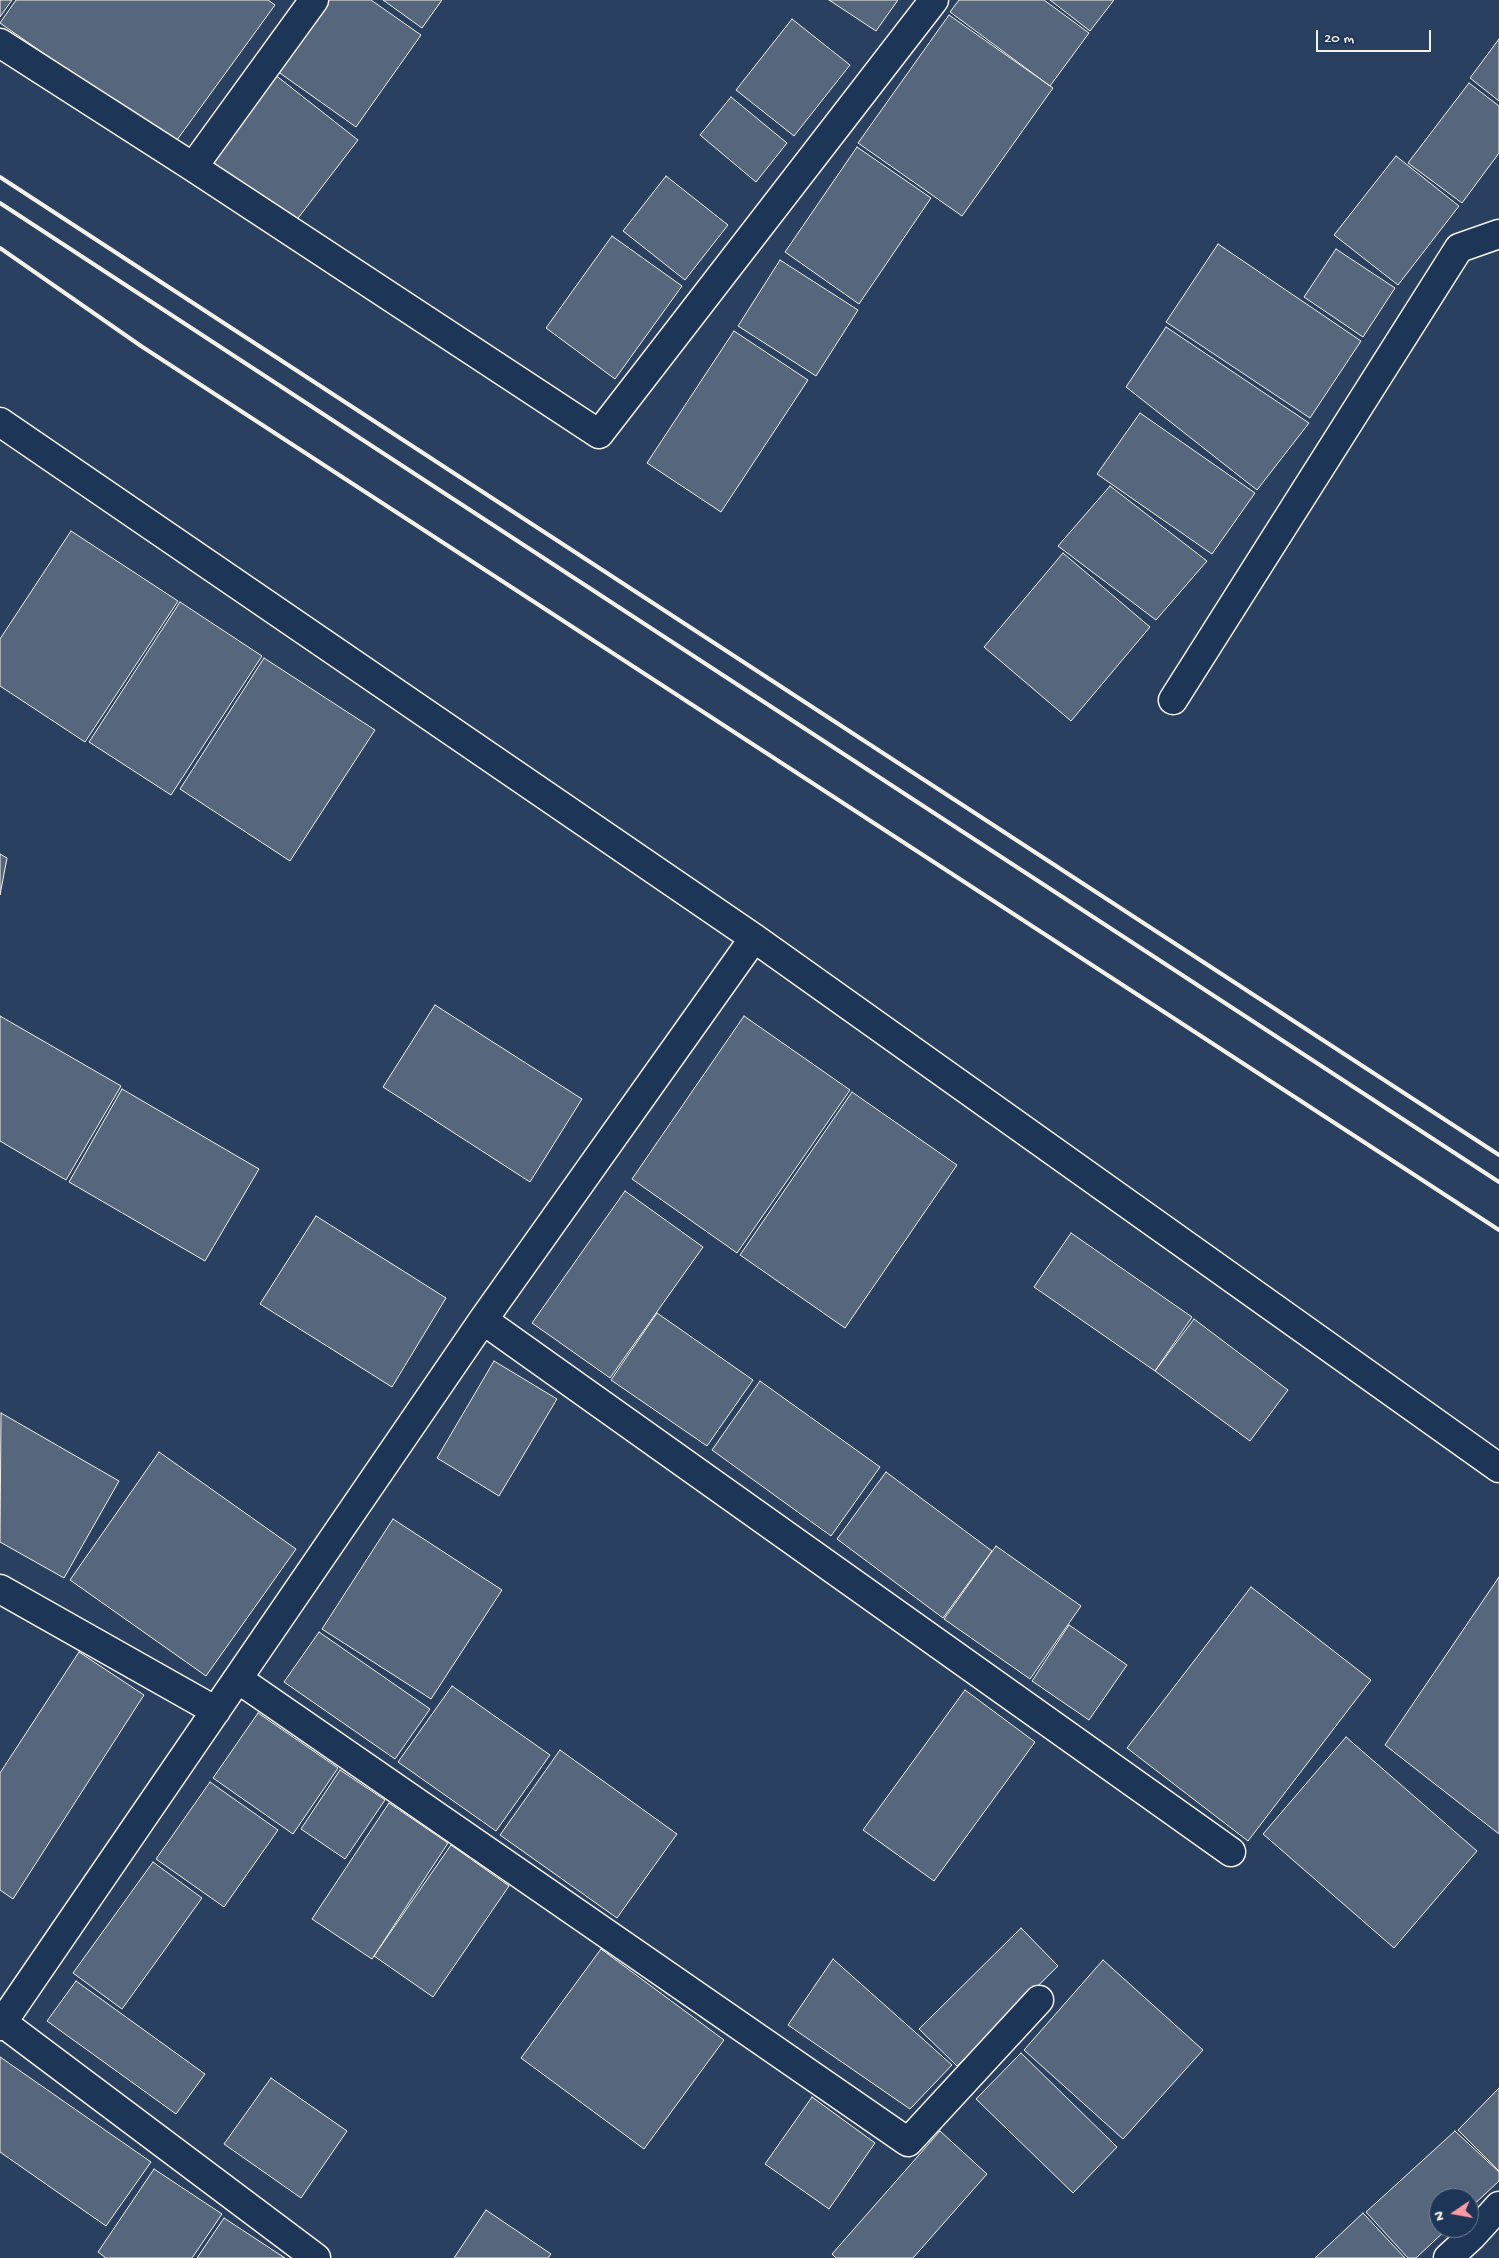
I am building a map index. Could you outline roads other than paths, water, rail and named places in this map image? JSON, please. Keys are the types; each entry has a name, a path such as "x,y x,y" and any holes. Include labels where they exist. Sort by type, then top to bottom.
{"street":[{"path":"193,167 314,0"},
{"path":"0,43 193,167 598,434 934,0"},
{"path":"1173,700 1459,248 1499,234"},
{"path":"0,422 754,938 1499,1468"},
{"path":"316,2258 1,2025 484,1320 754,938"},
{"path":"484,1320 1231,1852"},
{"path":"0,1590 216,1711"},
{"path":"238,1679 908,2142 1040,2000"},
{"path":"1448,2258 1472,2236 1499,2206"}],"railway":[{"path":"0,177 1499,1155"},
{"path":"0,203 1499,1182"},
{"path":"0,248 141,346 1499,1230"}]}
